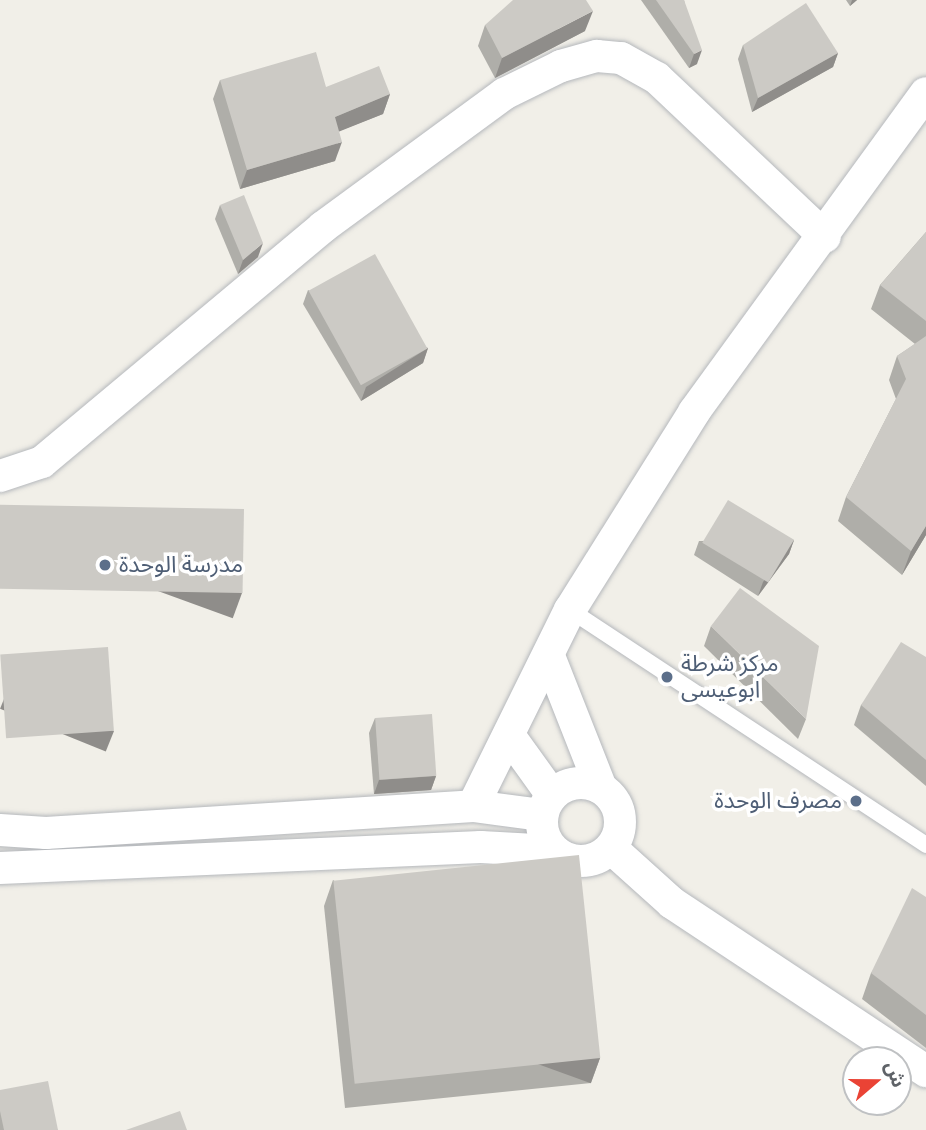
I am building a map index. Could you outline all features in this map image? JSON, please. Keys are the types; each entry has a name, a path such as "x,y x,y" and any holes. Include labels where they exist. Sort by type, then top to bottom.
{"street":[{"path":"0,476 42,462 323,227 504,94 561,66 597,56 621,58 657,78 825,237"},
{"path":"472,806 511,738 570,610 694,412 825,237 926,93"},
{"path":"0,868 481,847 553,851 581,862 611,848 620,816 601,788 549,656"},
{"path":"511,738 547,805 553,851"},
{"path":"0,830 46,833 472,806 547,805 575,783 601,788"},
{"path":"611,848 672,903 926,1071"}],"lane":[{"path":"570,610 926,845"}],"building":[{"path":"513,0 586,0 593,11 502,58 485,25"},
{"path":"656,0 684,0 702,50 694,54"},
{"path":"806,3 838,53 758,98 743,45"},
{"path":"316,52 326,87 379,66 390,94 335,117 342,142 247,170 220,80"},
{"path":"244,195 263,243 243,260 220,205"},
{"path":"926,232 926,321 880,285"},
{"path":"375,254 427,348 361,385 309,291"},
{"path":"926,336 926,526 911,551 846,497 906,379 897,356"},
{"path":"728,500 794,540 768,583 702,543"},
{"path":"0,505 244,509 243,593 0,589"},
{"path":"740,588 819,646 806,719 711,626"},
{"path":"901,642 926,657 926,760 861,705"},
{"path":"108,647 114,731 6,738 0,655"},
{"path":"432,714 436,776 379,780 375,718"},
{"path":"579,855 600,1058 355,1084 333,881"},
{"path":"912,888 926,897 926,1015 871,973"},
{"path":"48,1081 58,1130 4,1130 0,1090"},
{"path":"180,1111 187,1130 126,1130"}],"place":[{"name":"مدرسة الوحدة","path":"105,565"},
{"name":"مركز شرطة ابوعيسى","path":"667,677"},
{"name":"مصرف الوحدة","path":"856,801"}]}
